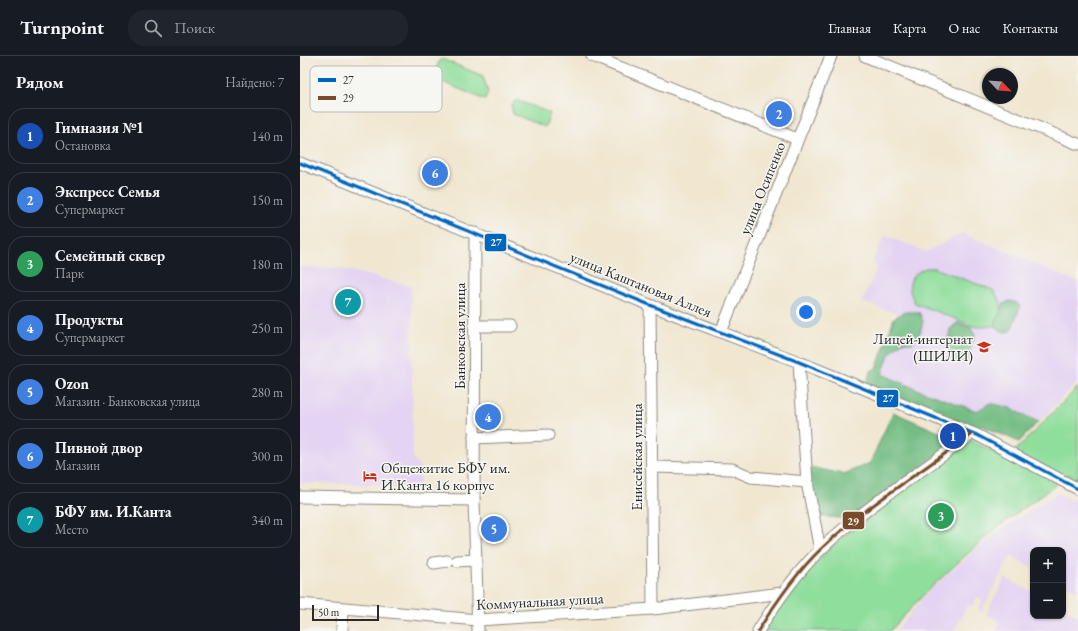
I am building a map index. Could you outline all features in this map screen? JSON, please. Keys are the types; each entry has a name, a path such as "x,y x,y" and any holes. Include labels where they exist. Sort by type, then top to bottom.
{"street":[{"path":"592,56 797,139"},
{"name":"улица Осипенко","path":"721,332 831,56"},
{"path":"865,56 1078,144"},
{"name":"улица Каштановая Аллея","path":"300,163 650,305 799,362 972,434 1078,489"},
{"name":"Банковская улица","path":"475,233 474,500 478,626"},
{"name":"Енисейская улица","path":"650,305 652,609"},
{"path":"474,326 510,326"},
{"path":"799,362 807,482 820,550"},
{"path":"758,631 782,593 820,550 851,523 972,434"},
{"path":"474,438 548,436"},
{"path":"652,468 732,469 751,477 807,482"},
{"path":"300,497 474,500"},
{"path":"434,563 475,560"},
{"name":"Коммунальная улица","path":"300,604 343,612 478,626 652,609 782,593"},
{"path":"342,631 343,612"}],"shaded area":[{"name":"Лицей-интернат (ШИЛИ)","path":"962,233 1078,282 1078,382 1019,442 877,380 902,315 862,302 877,267 873,261 885,235 926,252"},
{"path":"300,267 339,268 411,286 413,457 420,468 420,485 300,483"},
{"path":"1057,493 1078,503 1078,591 1066,585 1066,547 1030,547 1030,566 1011,556 981,612 978,610 983,600 977,597 972,606 968,604 954,631 896,631 927,593 995,533"},
{"path":"1005,578 1030,590 1030,619 1066,619 1066,610 1078,616 1078,631 996,631 1000,622 986,614"}],"green space":[{"path":"442,59 483,76 488,92 485,100 442,82 442,66 437,66 439,61"},
{"path":"516,100 550,113 545,127 513,114 511,105"},
{"path":"926,268 934,268 993,290 1000,300 1001,311 994,326 976,327 915,303 910,292 910,282 915,274"},
{"path":"1010,301 1017,303 1020,307 1011,331 1004,332 994,326 1003,304"},
{"path":"905,312 919,312 923,321 920,333 912,343 902,342 889,355 882,374 916,389 977,411 990,403 1010,408 1038,422 1019,442 983,426 962,423 867,383 870,372 877,367 894,318"},
{"path":"958,322 970,327 975,335 967,360 962,363 956,362 948,355 947,345 950,329"},
{"path":"1078,387 1078,479 1069,475 991,532 926,592 890,631 763,631 785,596 834,544 970,440 1007,459"},
{"path":"893,412 950,437 954,442 851,519 816,516 809,467 844,474 870,463"}],"transit line":[{"name":"27","path":"300,163 650,305 799,362 977,435 1078,489"},
{"name":"29","path":"758,631 787,588 821,549 872,506 971,434"}],"place":[{"name":"Экспресс Семья","path":"779,114"},
{"name":"Пивной двор","path":"435,173"},
{"name":"БФУ им. И.Канта","path":"348,302"},
{"name":"Лицей-интернат (ШИЛИ)","path":"984,347"},
{"name":"Продукты","path":"488,417"},
{"name":"Гимназия №1","path":"953,436"},
{"name":"Общежитие БФУ им. И.Канта 16 корпус","path":"370,476"},
{"name":"Семейный сквер","path":"941,516"},
{"name":"Ozon","path":"494,529"}]}
